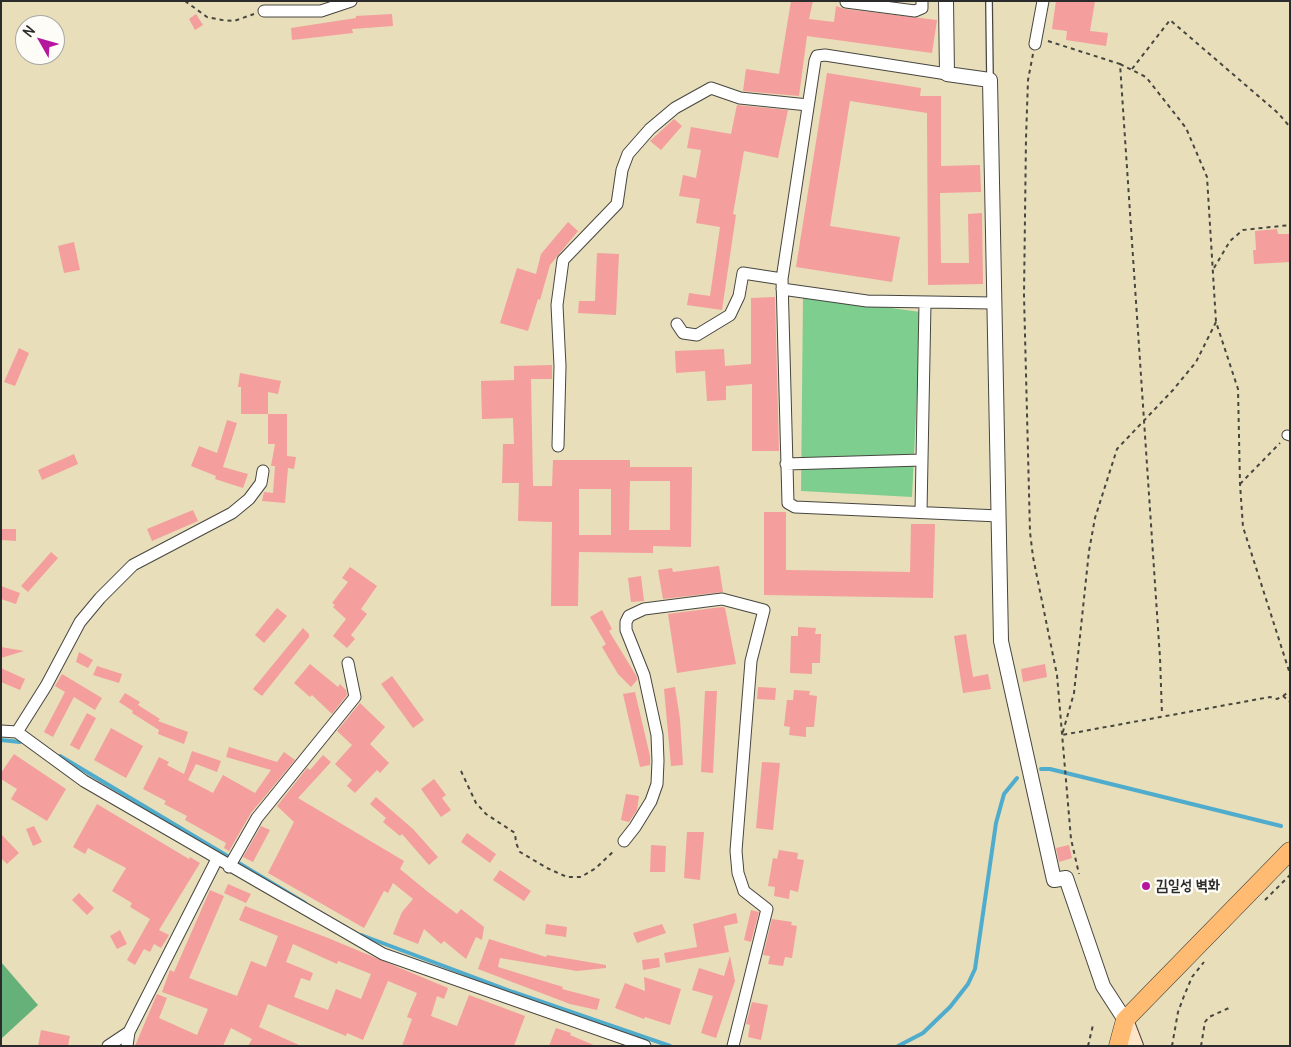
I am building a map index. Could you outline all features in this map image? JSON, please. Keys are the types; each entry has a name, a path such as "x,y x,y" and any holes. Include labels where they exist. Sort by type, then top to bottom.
{"main road":[{"path":"1118,1046 1126,1020 1290,851"},
{"path":"1126,1020 1135,1046"}],"street":[{"path":"264,12 321,11 351,1"},
{"path":"846,2 915,11 922,8 922,1"},
{"path":"946,1 947,74"},
{"path":"1036,41 1044,1"},
{"path":"1000,516 795,507 788,503 782,284 817,56 825,55 990,80 993,302 1000,516 1000,641 1054,880 1066,878 1103,986 1126,1020"},
{"path":"558,446 560,366 557,305 563,260 617,204 622,170 628,154 650,129 676,108 711,88 740,98 808,106"},
{"path":"677,324 682,333 697,334 730,315 739,296 743,273 782,284 867,301 925,303 993,302"},
{"path":"921,512 925,303"},
{"path":"786,464 922,460"},
{"path":"17,732 46,686 80,622 100,598 133,565 232,513 248,499 261,482 263,470"},
{"path":"624,841 651,801 657,784 658,760 657,735 644,675 626,630 626,622 629,616 644,609 722,599 764,610 751,661 736,852 738,873 744,890 768,909 734,1046"},
{"path":"229,866 257,818 355,697 348,663"},
{"path":"1,731 17,732 84,781 383,954 646,1046"},
{"path":"127,1046 129,1032 217,859"},
{"path":"108,1046 129,1032"}],"lane":[{"path":"989,1 990,80"}],"path":[{"path":"185,1 207,16 222,20 234,21 264,12"},
{"path":"1131,70 1170,20 1278,113 1290,127"},
{"path":"1080,878 1072,840 1057,675 1033,557 1030,532 1024,296 1025,177 1028,80 1036,41 1120,64 1146,77 1186,128 1208,177 1216,322 1238,389 1243,527 1290,674"},
{"path":"1120,64 1145,418 1162,715"},
{"path":"1214,268 1230,241 1243,230 1290,225"},
{"path":"1062,734 1074,693 1089,551 1095,518 1117,449 1173,390 1196,362 1216,322"},
{"path":"1240,484 1289,436"},
{"path":"1062,734 1270,697 1277,699 1290,691"},
{"path":"1283,696 1290,702"},
{"path":"461,771 476,803 486,814 514,833 520,852 547,868 567,876 581,877 596,868 624,841"},
{"path":"1263,902 1290,875"},
{"path":"1172,1046 1178,1012 1184,996 1192,976 1206,958"},
{"path":"1201,1046 1205,1022 1209,1017 1229,1008"},
{"path":"1088,1046 1093,1025"}],"green space":[{"path":"803,296 921,312 912,497 801,491"},
{"path":"1,962 38,1005 1,1039"}],"building":[{"path":"791,1 813,1 809,19 834,22 836,6 845,9 937,20 932,53 807,36 799,96 743,91 746,69 779,74"},
{"path":"1056,1 1095,1 1090,31 1108,33 1106,46 1066,40 1067,31 1052,29"},
{"path":"196,14 203,25 195,30 189,19"},
{"path":"392,14 393,26 352,29 353,33 292,40 291,28 356,18 356,16"},
{"path":"827,73 921,88 920,96 941,96 941,166 980,165 981,192 940,193 941,263 969,263 968,214 982,213 983,284 928,285 927,113 850,101 830,226 900,237 892,282 796,267"},
{"path":"737,105 788,110 778,158 744,151 733,214 736,215 722,310 687,305 689,293 710,296 720,227 696,223 700,199 679,196 683,175 696,178 701,150 687,148 691,127 731,134"},
{"path":"674,119 682,126 661,150 650,141"},
{"path":"568,222 578,231 550,265 540,300 538,299 528,331 500,323 517,268 536,274 541,254"},
{"path":"1277,229 1278,234 1290,234 1290,262 1254,264 1253,250 1256,250 1255,231"},
{"path":"74,242 80,270 64,273 58,246"},
{"path":"597,253 619,254 616,315 578,313 579,301 595,301"},
{"path":"775,297 779,451 752,451 752,384 726,386 726,400 707,401 705,371 676,373 675,351 724,349 725,366 751,364 751,298"},
{"path":"19,348 29,353 15,386 4,382"},
{"path":"552,365 552,379 531,379 533,486 552,486 553,460 630,460 630,467 692,467 691,547 653,546 653,553 579,552 578,606 551,606 552,522 518,521 519,483 502,483 503,444 514,444 513,418 482,419 481,381 514,380 514,366","holes":["630,481 670,481 670,530 629,530","579,489 611,489 611,535 579,535"]},
{"path":"240,373 281,381 278,394 268,392 268,414 241,414 241,387 238,387"},
{"path":"268,414 287,414 287,456 296,457 294,469 288,468 285,503 262,501 264,492 273,493 275,466 271,466 275,444 268,444"},
{"path":"227,420 237,423 223,467 248,474 243,488 215,479 216,476 191,466 199,446 217,453"},
{"path":"74,454 78,464 42,480 38,470"},
{"path":"193,510 198,521 152,541 147,529"},
{"path":"764,512 786,512 786,570 910,572 911,524 935,524 933,598 764,595"},
{"path":"1,529 16,529 16,541 1,540"},
{"path":"51,552 58,558 28,592 21,586"},
{"path":"719,566 723,592 663,599 658,570 672,568 673,572"},
{"path":"350,567 377,586 361,609 367,614 351,635 355,639 347,648 333,636 346,619 333,607 335,605 332,603 348,582 342,578"},
{"path":"641,576 644,601 631,602 628,578"},
{"path":"1,586 20,593 16,604 1,599"},
{"path":"277,608 287,616 264,643 255,635"},
{"path":"725,608 736,664 677,673 668,614"},
{"path":"602,610 612,629 609,631 637,677 637,680 631,687 618,674 602,647 606,644 590,617"},
{"path":"798,627 816,628 815,634 821,634 820,663 812,663 812,674 790,673 791,636 798,636"},
{"path":"303,628 309,634 309,637 262,696 253,689"},
{"path":"966,634 973,677 988,674 991,689 963,693 954,636"},
{"path":"1,647 24,651 1,658"},
{"path":"79,652 93,660 88,668 76,662"},
{"path":"310,664 338,687 340,684 346,690 347,695 332,714 312,695 310,697 294,683"},
{"path":"1045,664 1047,677 1023,682 1021,669"},
{"path":"97,666 122,674 119,683 93,675"},
{"path":"1,668 25,679 20,690 1,682"},
{"path":"62,674 102,698 95,710 74,697 53,737 44,732 65,692 55,686"},
{"path":"392,676 424,720 413,728 381,684"},
{"path":"675,687 680,719 683,765 671,766 664,689"},
{"path":"758,687 776,688 775,700 757,699"},
{"path":"794,690 810,691 809,695 817,696 814,727 806,727 806,737 789,735 790,727 784,726 787,700 793,700"},
{"path":"705,691 717,691 713,773 701,772"},
{"path":"635,692 650,756 650,765 640,767 623,694"},
{"path":"125,693 140,702 138,705 160,719 158,721 188,732 184,744 158,734 159,730 132,713 133,711 119,702"},
{"path":"360,703 385,727 370,744 389,763 380,773 377,770 355,793 347,786 352,780 335,764 352,745 337,731"},
{"path":"87,713 96,718 79,750 70,745"},
{"path":"111,728 143,746 126,778 94,760"},
{"path":"229,747 277,762 284,752 295,760 251,813 229,851 224,848 226,843 185,820 187,816 164,804 166,801 143,789 159,757 169,762 167,765 184,774 192,751 221,761 217,772 196,764 188,780 213,793 223,775 255,793 271,770 226,757"},
{"path":"14,754 66,789 47,821 11,799 17,789 1,779 1,773"},
{"path":"323,755 331,762 298,798 404,861 400,869 457,914 461,909 484,927 482,940 476,937 466,959 444,941 441,944 424,929 418,944 393,934 402,912 413,899 393,883 388,893 384,891 364,928 268,873 294,822 277,806 307,768 310,770"},
{"path":"762,762 780,763 773,830 756,828"},
{"path":"434,779 446,795 442,798 451,810 441,817 421,789"},
{"path":"626,794 639,796 637,810 629,822 621,820"},
{"path":"376,797 413,829 438,857 429,865 402,834 400,836 383,822 386,818 370,804"},
{"path":"97,804 189,859 190,857 200,863 159,930 169,935 161,948 154,944 150,952 144,949 135,965 127,960 150,919 130,907 132,903 112,891 126,868 88,848 85,854 73,847"},
{"path":"34,826 42,842 33,846 26,829"},
{"path":"261,826 270,830 253,862 243,857"},
{"path":"687,832 704,832 700,880 684,878"},
{"path":"467,833 496,854 490,863 461,842"},
{"path":"1,834 19,853 7,864 1,858"},
{"path":"651,845 666,846 665,872 650,872"},
{"path":"1069,845 1072,858 1059,862 1056,848"},
{"path":"779,850 798,853 797,859 804,860 798,892 790,890 789,899 774,896 775,887 768,886 773,858 777,859"},
{"path":"500,870 531,891 524,901 493,880"},
{"path":"228,884 251,894 246,903 224,893"},
{"path":"210,890 224,896 189,978 237,996 251,961 266,967 278,936 239,920 245,906 448,988 444,999 437,996 431,1016 457,1026 469,995 525,1016 514,1046 402,1046 412,1019 407,1017 417,993 388,981 363,1040 347,1033 346,1036 268,1004 259,1027 301,1046 248,1046 252,1039 231,1028 223,1046 135,1046 157,994 167,998 159,1018 197,1035 208,1009 162,992 170,970 174,972","holes":["293,944 337,964 338,961 371,974 361,999 336,989 328,1010 294,997 301,978 310,981 313,973 286,962"]},
{"path":"79,893 94,908 87,915 72,900"},
{"path":"751,910 759,912 751,942 744,940"},
{"path":"736,913 738,923 724,926 729,952 666,963 664,953 697,947 693,924"},
{"path":"772,919 792,922 791,925 797,926 792,958 785,957 783,966 768,964 770,956 763,955"},
{"path":"546,924 567,927 566,937 545,934"},
{"path":"662,924 666,933 637,943 633,933"},
{"path":"120,930 127,944 117,949 110,936"},
{"path":"489,939 546,957 547,955 606,965 606,968 577,971 500,958 498,967 563,987 562,989 600,999 597,1010 570,1004 478,969"},
{"path":"730,956 735,981 716,1038 701,1033 713,996 692,990 699,968 724,976"},
{"path":"659,958 660,967 643,970 642,960"},
{"path":"644,977 681,989 670,1025 645,1017 644,1019 615,1008 625,983 645,991"},
{"path":"752,1002 768,1005 761,1040 748,1037 750,1025 746,1024"},
{"path":"556,1028 571,1033 570,1035 596,1046 549,1046"},
{"path":"41,1030 70,1036 68,1046 38,1046"}],"waterway":[{"path":"1,740 20,742"},
{"path":"60,756 229,857"},
{"path":"1041,769 1050,769 1281,826"},
{"path":"898,1046 923,1033 950,1007 968,984 975,969 996,823 1004,794 1017,778"},
{"path":"237,862 305,903"},
{"path":"361,935 513,992 670,1046"}],"place":[{"name":"김일성 벽화","path":"1146,886"}]}
